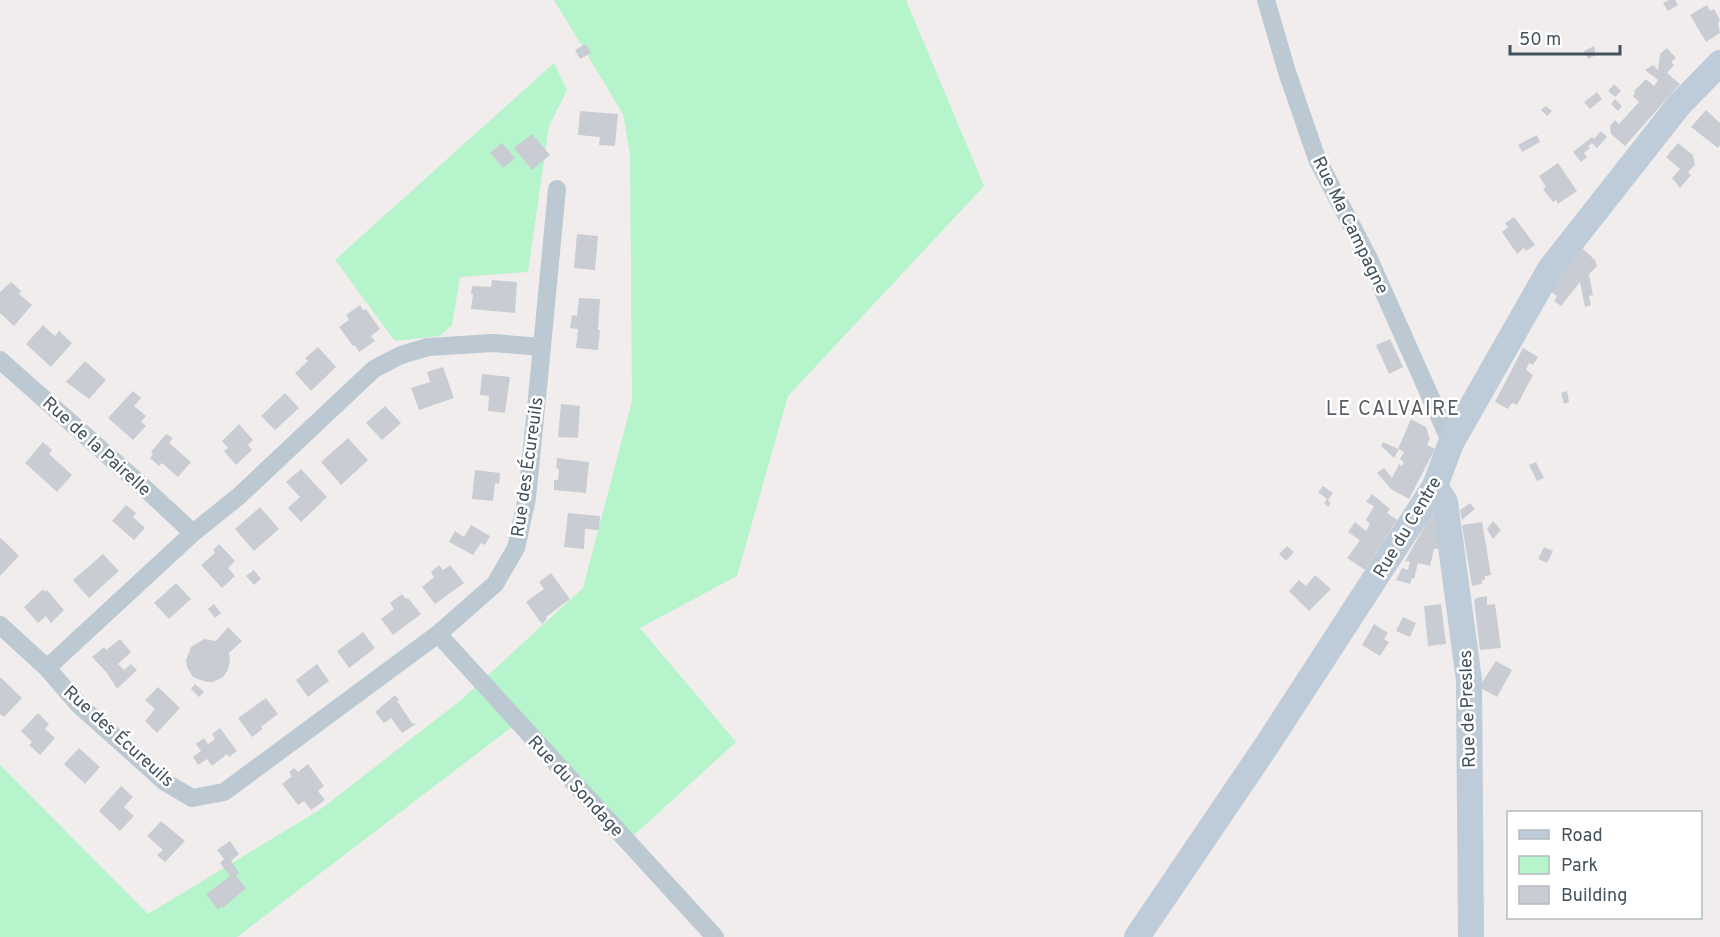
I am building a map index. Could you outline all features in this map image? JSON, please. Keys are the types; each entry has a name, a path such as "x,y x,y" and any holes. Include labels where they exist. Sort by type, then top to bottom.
{"street":[{"name":"Rue Ma Campagne","path":"1266,0 1287,72 1317,159 1369,259 1451,443"},
{"name":"Rue du Centre","path":"1137,937 1267,746 1435,486 1451,443 1550,269 1680,105 1720,63"},
{"name":"Rue des Écureuils","path":"0,625 47,668 79,705 165,783 192,798 224,792 438,634 495,584 516,548 527,498 557,189"},
{"path":"47,668 192,533 239,496 374,369 401,355 428,347 493,343 542,347"},
{"name":"Rue de la Pairelle","path":"0,360 192,533"},
{"name":"Rue de Presles","path":"1435,486 1445,502 1469,680 1471,937"},
{"name":"Rue du Sondage","path":"438,634 715,937"}],"green space":[{"path":"554,0 906,0 984,186 788,396 737,576 640,628 736,742 631,838 521,720 237,937 0,937 0,765 148,914 321,809 461,700 583,588 632,401 630,155 623,114"},
{"path":"554,63 567,90 549,126 528,272 460,277 452,325 440,336 395,341 335,260"}],"building":[{"path":"1675,0 1678,5 1668,11 1663,3"},
{"path":"1707,5 1710,11 1714,9 1720,20 1718,23 1720,33 1706,42 1690,15"},
{"path":"586,44 591,53 580,59 575,50"},
{"path":"1594,46 1596,55 1588,59 1584,51"},
{"path":"1667,48 1676,58 1671,62 1674,65 1667,73 1680,84 1625,146 1611,134 1610,126 1615,120 1619,124 1639,102 1633,96 1634,91 1646,79 1654,86 1658,80 1645,70 1653,65 1658,70 1660,54"},
{"path":"1614,84 1621,91 1615,97 1608,91"},
{"path":"1597,92 1602,99 1590,109 1584,102"},
{"path":"1615,99 1622,106 1618,111 1611,104"},
{"path":"1546,106 1552,111 1547,116 1541,110"},
{"path":"1706,110 1720,123 1718,148 1691,127"},
{"path":"580,111 618,114 615,146 599,145 600,137 578,135"},
{"path":"1601,131 1607,137 1597,148 1592,143 1588,146 1590,148 1584,153 1587,157 1581,162 1573,152 1592,137 1594,139"},
{"path":"532,134 550,155 532,170 514,148"},
{"path":"1537,135 1540,142 1522,152 1518,145"},
{"path":"502,143 515,158 503,168 490,153"},
{"path":"1678,143 1693,155 1695,165 1688,172 1691,175 1680,188 1672,178 1680,169 1666,157"},
{"path":"1558,163 1577,191 1558,204 1556,200 1553,202 1543,189 1546,187 1539,176"},
{"path":"1514,217 1535,245 1526,251 1524,248 1517,254 1502,232 1508,227 1505,223"},
{"path":"577,234 598,236 595,270 574,268"},
{"path":"1581,247 1595,260 1597,266 1589,274 1593,295 1589,296 1591,305 1585,307 1580,282 1561,306 1554,301 1557,296 1549,290"},
{"path":"492,280 517,282 515,313 471,309 472,286 491,287"},
{"path":"11,282 21,291 19,294 32,305 14,326 0,313 0,292"},
{"path":"579,298 600,299 598,350 576,348 578,329 570,328 572,315 577,316"},
{"path":"360,305 363,310 366,309 380,329 371,336 375,341 359,352 339,327 349,320 346,315"},
{"path":"43,325 55,336 60,330 72,343 51,367 26,344"},
{"path":"1390,339 1403,367 1389,374 1376,345"},
{"path":"318,347 336,367 311,391 295,373 308,361 305,358"},
{"path":"1523,348 1538,357 1533,365 1529,363 1526,370 1533,375 1517,405 1512,403 1508,409 1495,402"},
{"path":"85,361 106,380 89,399 66,382"},
{"path":"443,367 454,398 419,410 411,388 430,382 427,372"},
{"path":"482,374 510,377 505,413 488,411 489,396 480,395"},
{"path":"133,391 141,398 134,406 146,416 141,422 146,426 133,440 108,418"},
{"path":"1567,391 1569,402 1564,404 1561,393"},
{"path":"285,393 299,408 275,430 261,416"},
{"path":"561,404 580,406 578,438 558,437"},
{"path":"385,406 401,423 382,440 366,423"},
{"path":"1411,419 1426,427 1430,439 1427,445 1435,449 1409,499 1391,489 1377,473 1384,468 1392,478 1399,464 1402,466 1404,463 1400,459 1404,452 1399,449 1394,458 1381,446 1383,442 1398,449"},
{"path":"239,424 253,440 248,445 252,450 236,465 224,451 228,448 222,441"},
{"path":"166,434 173,438 169,443 191,462 178,477 162,463 159,466 150,458 153,454 151,452"},
{"path":"348,438 368,460 341,485 321,462"},
{"path":"43,442 52,450 49,454 72,475 57,492 25,463"},
{"path":"557,458 589,462 586,493 554,490 554,480 558,480"},
{"path":"1536,462 1544,478 1537,481 1529,465"},
{"path":"301,469 327,497 301,522 288,508 300,497 286,482"},
{"path":"475,470 500,473 499,484 495,483 493,501 472,499"},
{"path":"1323,486 1333,493 1328,500 1331,503 1328,507 1324,503 1327,499 1318,492"},
{"path":"1372,494 1390,509 1387,513 1397,520 1365,570 1347,558 1360,540 1348,532 1355,522 1366,531 1370,524 1366,520 1374,506 1366,502"},
{"path":"1470,503 1475,509 1462,520 1460,510"},
{"path":"126,505 136,513 133,517 145,528 134,540 112,521"},
{"path":"260,507 279,529 254,551 235,529"},
{"path":"568,513 600,516 599,530 585,529 584,549 564,547"},
{"path":"1432,513 1437,514 1443,548 1434,549 1430,566 1418,563 1414,579 1412,578 1410,584 1396,580 1402,568 1408,570 1410,562 1405,561"},
{"path":"1493,521 1501,530 1493,539 1487,529"},
{"path":"1482,522 1491,575 1485,576 1482,584 1472,586 1462,525"},
{"path":"471,525 490,536 485,545 481,543 473,555 449,542 455,531 464,537"},
{"path":"0,539 19,556 0,576"},
{"path":"219,544 235,561 228,568 235,576 222,588 201,565 215,553 213,550"},
{"path":"1287,546 1294,552 1286,561 1279,554"},
{"path":"1544,547 1553,551 1547,563 1538,559"},
{"path":"103,554 119,571 89,598 73,580"},
{"path":"439,565 443,570 450,565 464,583 435,604 422,587 434,577 431,572"},
{"path":"254,570 261,579 254,585 246,576"},
{"path":"551,573 570,599 546,617 547,619 542,624 526,602 544,589 539,582"},
{"path":"1315,575 1331,589 1309,611 1289,591 1299,580 1306,586"},
{"path":"176,583 191,599 169,619 154,603"},
{"path":"43,589 45,592 47,590 64,610 51,623 46,616 38,623 24,607"},
{"path":"402,594 421,614 393,635 381,619 394,609 390,603"},
{"path":"1487,596 1487,605 1495,604 1501,648 1480,650 1474,601 1476,598"},
{"path":"214,604 221,613 215,618 208,609"},
{"path":"1441,604 1446,644 1428,646 1424,606"},
{"path":"1403,617 1416,623 1410,637 1396,631"},
{"path":"1374,624 1388,633 1384,639 1389,642 1380,656 1362,645"},
{"path":"228,627 242,641 229,653 228,670 223,677 213,682 193,677 186,660 191,647 204,639 216,641"},
{"path":"363,632 375,648 349,668 337,651"},
{"path":"120,639 131,652 118,664 124,670 131,664 137,670 117,689 107,673 92,657 104,647 106,650"},
{"path":"1496,661 1512,670 1497,697 1479,687"},
{"path":"317,664 329,681 308,697 296,680"},
{"path":"0,677 22,698 4,717 0,714"},
{"path":"195,684 204,692 199,697 191,689"},
{"path":"158,687 180,708 157,733 145,721 155,709 145,700"},
{"path":"395,695 412,723 416,724 402,733 391,718 384,723 375,712"},
{"path":"266,698 278,714 252,737 238,718"},
{"path":"38,713 49,724 45,729 55,738 40,755 29,745 32,742 21,731"},
{"path":"220,728 237,751 229,757 227,754 212,766 207,759 198,765 193,757 201,751 196,744 204,738 208,744 215,739 212,734"},
{"path":"79,748 100,767 85,784 64,764"},
{"path":"308,764 324,786 318,791 325,800 311,810 304,801 298,805 282,784 292,776 289,772 294,768 298,772"},
{"path":"121,786 133,797 124,807 134,816 120,831 99,811"},
{"path":"161,821 185,841 165,862 157,855 163,850 147,836"},
{"path":"230,841 239,854 231,861 239,873 236,876 246,888 218,910 206,894 230,876 220,863 224,859 217,850"}],"district":[{"name":"LE CALVAIRE","path":"1393,408"}]}
